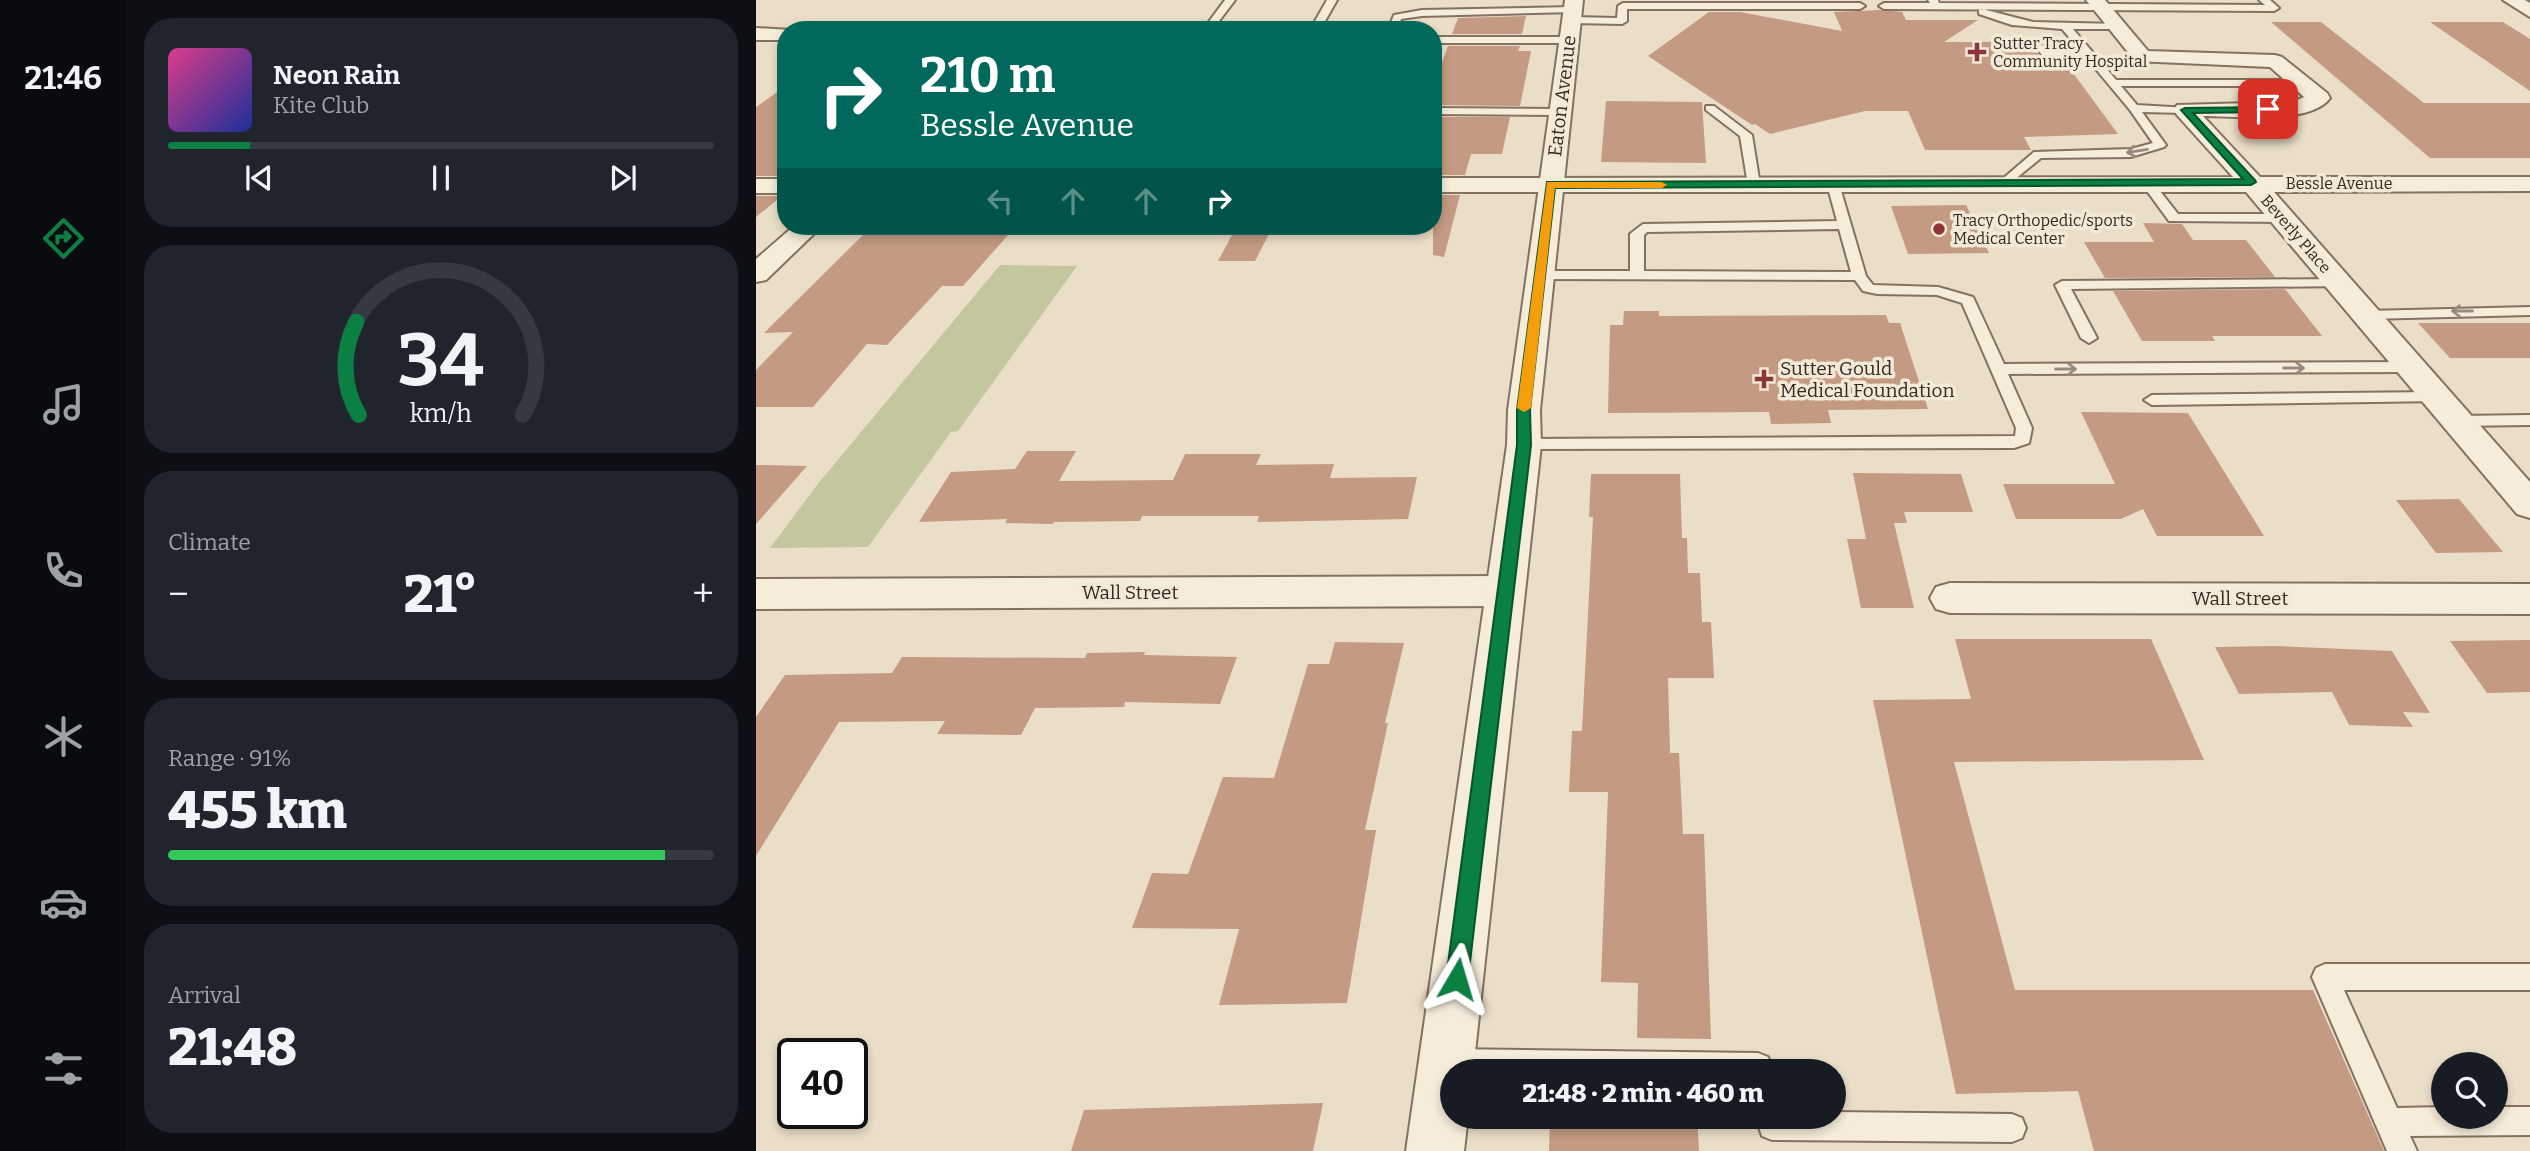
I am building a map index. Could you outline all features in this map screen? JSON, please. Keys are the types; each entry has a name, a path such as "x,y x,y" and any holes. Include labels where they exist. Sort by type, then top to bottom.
{"street":[{"path":"2512,0 2530,11"},
{"path":"2114,9 2143,57 2275,61 2319,98 2296,109 2185,110"},
{"name":"Eaton Avenue","path":"1446,1059 1524,445 1524,410 1572,18"},
{"path":"756,34 777,34"},
{"name":"Beverly Place","path":"2185,110 2284,218 2530,505"},
{"name":"Bessle Avenue","path":"1442,185 2251,182 2530,184"},
{"path":"756,186 777,186"},
{"path":"756,274 800,235"},
{"name":"Wall Street","path":"756,594 1505,591"},
{"name":"Wall Street","path":"1950,598 2530,599"},
{"name":"Eaton Avenue","path":"1435,1151 1440,1111"}],"lane":[{"path":"1214,21 1230,0"},
{"path":"1320,21 1332,0"},
{"path":"1422,13 1427,0"},
{"path":"1884,6 1934,3 1971,7 2051,4 2114,9 2274,8 2264,0"},
{"path":"1396,21 1399,12 1622,21 1623,3 1800,3 1860,6"},
{"path":"1971,7 2030,29 2065,26 2114,9"},
{"path":"1442,39 1572,18"},
{"path":"2003,185 2038,155 2131,153 2160,145 2134,108 2065,26"},
{"path":"2042,48 2046,53 2088,53"},
{"path":"2113,83 2301,83"},
{"path":"1710,108 1746,135 1754,185"},
{"path":"2134,108 2185,110"},
{"path":"1442,111 1560,112"},
{"path":"1524,445 2014,442 2023,439 2024,428 1968,300 1938,291 1868,288 1859,275 1833,184"},
{"path":"2148,184 2174,218 2284,218"},
{"path":"1637,275 1637,234 1643,228 1845,225"},
{"path":"1540,275 1859,275"},
{"path":"2089,338 2062,285 2339,283"},
{"path":"2367,315 2530,311"},
{"path":"1998,369 2411,367"},
{"path":"2152,400 2437,397"},
{"path":"2458,421 2530,420"},
{"path":"2402,1151 2325,976 2530,976"},
{"path":"2389,1122 2530,1121"},
{"path":"1846,1127 2012,1128"}],"green space":[{"path":"1000,265 1077,266 958,431 951,432 868,547 770,548 817,485"}],"building":[{"path":"1709,12 1740,12 1842,31 1834,12 1902,12 1906,20 1978,20 1944,42 2050,42 2054,47 2041,43 2035,50 2042,58 2062,58 2118,134 2024,137 2031,150 1925,150 1908,111 1865,111 1770,134 1755,124 1752,125 1648,56"},
{"path":"1526,16 1522,34 1452,34 1458,18"},
{"path":"2271,22 2321,22 2424,103 2530,103 2530,158 2430,158"},
{"path":"2430,22 2503,22 2530,39 2530,91"},
{"path":"1448,46 1520,46 1518,51 1531,51 1520,106 1442,105 1442,63"},
{"path":"777,92 777,176 756,176 756,107"},
{"path":"1606,101 1702,102 1706,163 1601,162"},
{"path":"1442,117 1510,117 1502,154 1471,154 1465,175 1442,175"},
{"path":"1442,195 1460,195 1444,257 1433,255 1433,235 1442,235"},
{"path":"756,196 777,196 777,200 756,217"},
{"name":"Tracy Orthopedic/sports Medical Center","path":"1966,205 1989,253 1908,254 1891,206"},
{"path":"2143,223 2182,224 2193,240 2246,240 2275,277 2105,278 2084,242 2154,242"},
{"path":"863,235 1008,235 963,286 942,286 887,345 867,344 813,407 756,407 756,370 793,332 764,333"},
{"path":"1232,235 1268,235 1255,261 1218,261"},
{"path":"2285,289 2322,336 2212,336 2215,341 2142,341 2113,291"},
{"name":"Sutter Gould Medical Foundation","path":"1624,311 1659,311 1659,316 1886,315 1889,323 1900,323 1928,409 1828,410 1831,423 1771,424 1769,412 1608,413 1610,325 1623,325"},
{"path":"2418,323 2530,323 2530,358 2450,358"},
{"path":"2081,412 2188,413 2264,536 2157,536 2143,509 2121,519 2016,519 2003,484 2115,484"},
{"path":"1027,451 1076,451 1059,481 1173,480 1185,454 1261,454 1256,465 1334,464 1330,478 1417,477 1408,519 1257,522 1259,516 1142,516 1140,521 1053,524 1005,523 1007,519 919,522 951,472 1015,469"},
{"path":"756,465 807,466 756,524"},
{"path":"1853,473 1961,474 1973,512 1904,512 1907,523 1894,523 1914,608 1861,608 1847,539 1866,539"},
{"path":"1591,474 1680,474 1682,538 1687,538 1688,573 1700,573 1702,622 1711,622 1714,678 1668,678 1670,753 1679,753 1683,834 1704,834 1711,1039 1637,1038 1638,983 1601,982 1608,792 1569,792 1572,731 1582,731 1593,517 1589,517"},
{"path":"2459,499 2503,552 2436,553 2396,500"},
{"path":"1955,639 2151,639 2204,760 1954,762 2015,990 2313,990 2384,1151 2094,1151 2078,1091 1956,1094 1873,700 1971,699"},
{"path":"2530,640 2530,692 2487,693 2450,641"},
{"path":"1335,642 1404,643 1385,723 1388,723 1365,830 1376,830 1347,1003 1219,1005 1239,929 1132,928 1152,873 1188,874 1223,777 1274,778 1308,664 1329,664"},
{"path":"2274,646 2392,651 2430,713 2403,712 2413,727 2349,725 2332,692 2239,694 2215,647"},
{"path":"1145,652 1144,655 1237,657 1220,704 1125,702 1124,707 1035,708 1021,735 937,734 945,721 839,722 756,856 756,717 785,675 892,673 902,657 1085,658 1087,653"},
{"path":"1323,1103 1313,1151 1071,1151 1084,1110"},
{"path":"1550,1129 1698,1129 1699,1151 1549,1151"}],"slow traffic":[{"path":"1524,408 1551,185 1662,185"}],"place":[{"name":"Sutter Tracy Community Hospital","path":"1977,52"},
{"name":"Tracy Orthopedic/sports Medical Center","path":"1939,229"},
{"name":"Sutter Gould Medical Foundation","path":"1764,379"}],"route":[{"path":"1457,979 1524,445 1524,410 1551,185 2251,182 2185,110 2268,109"}]}
